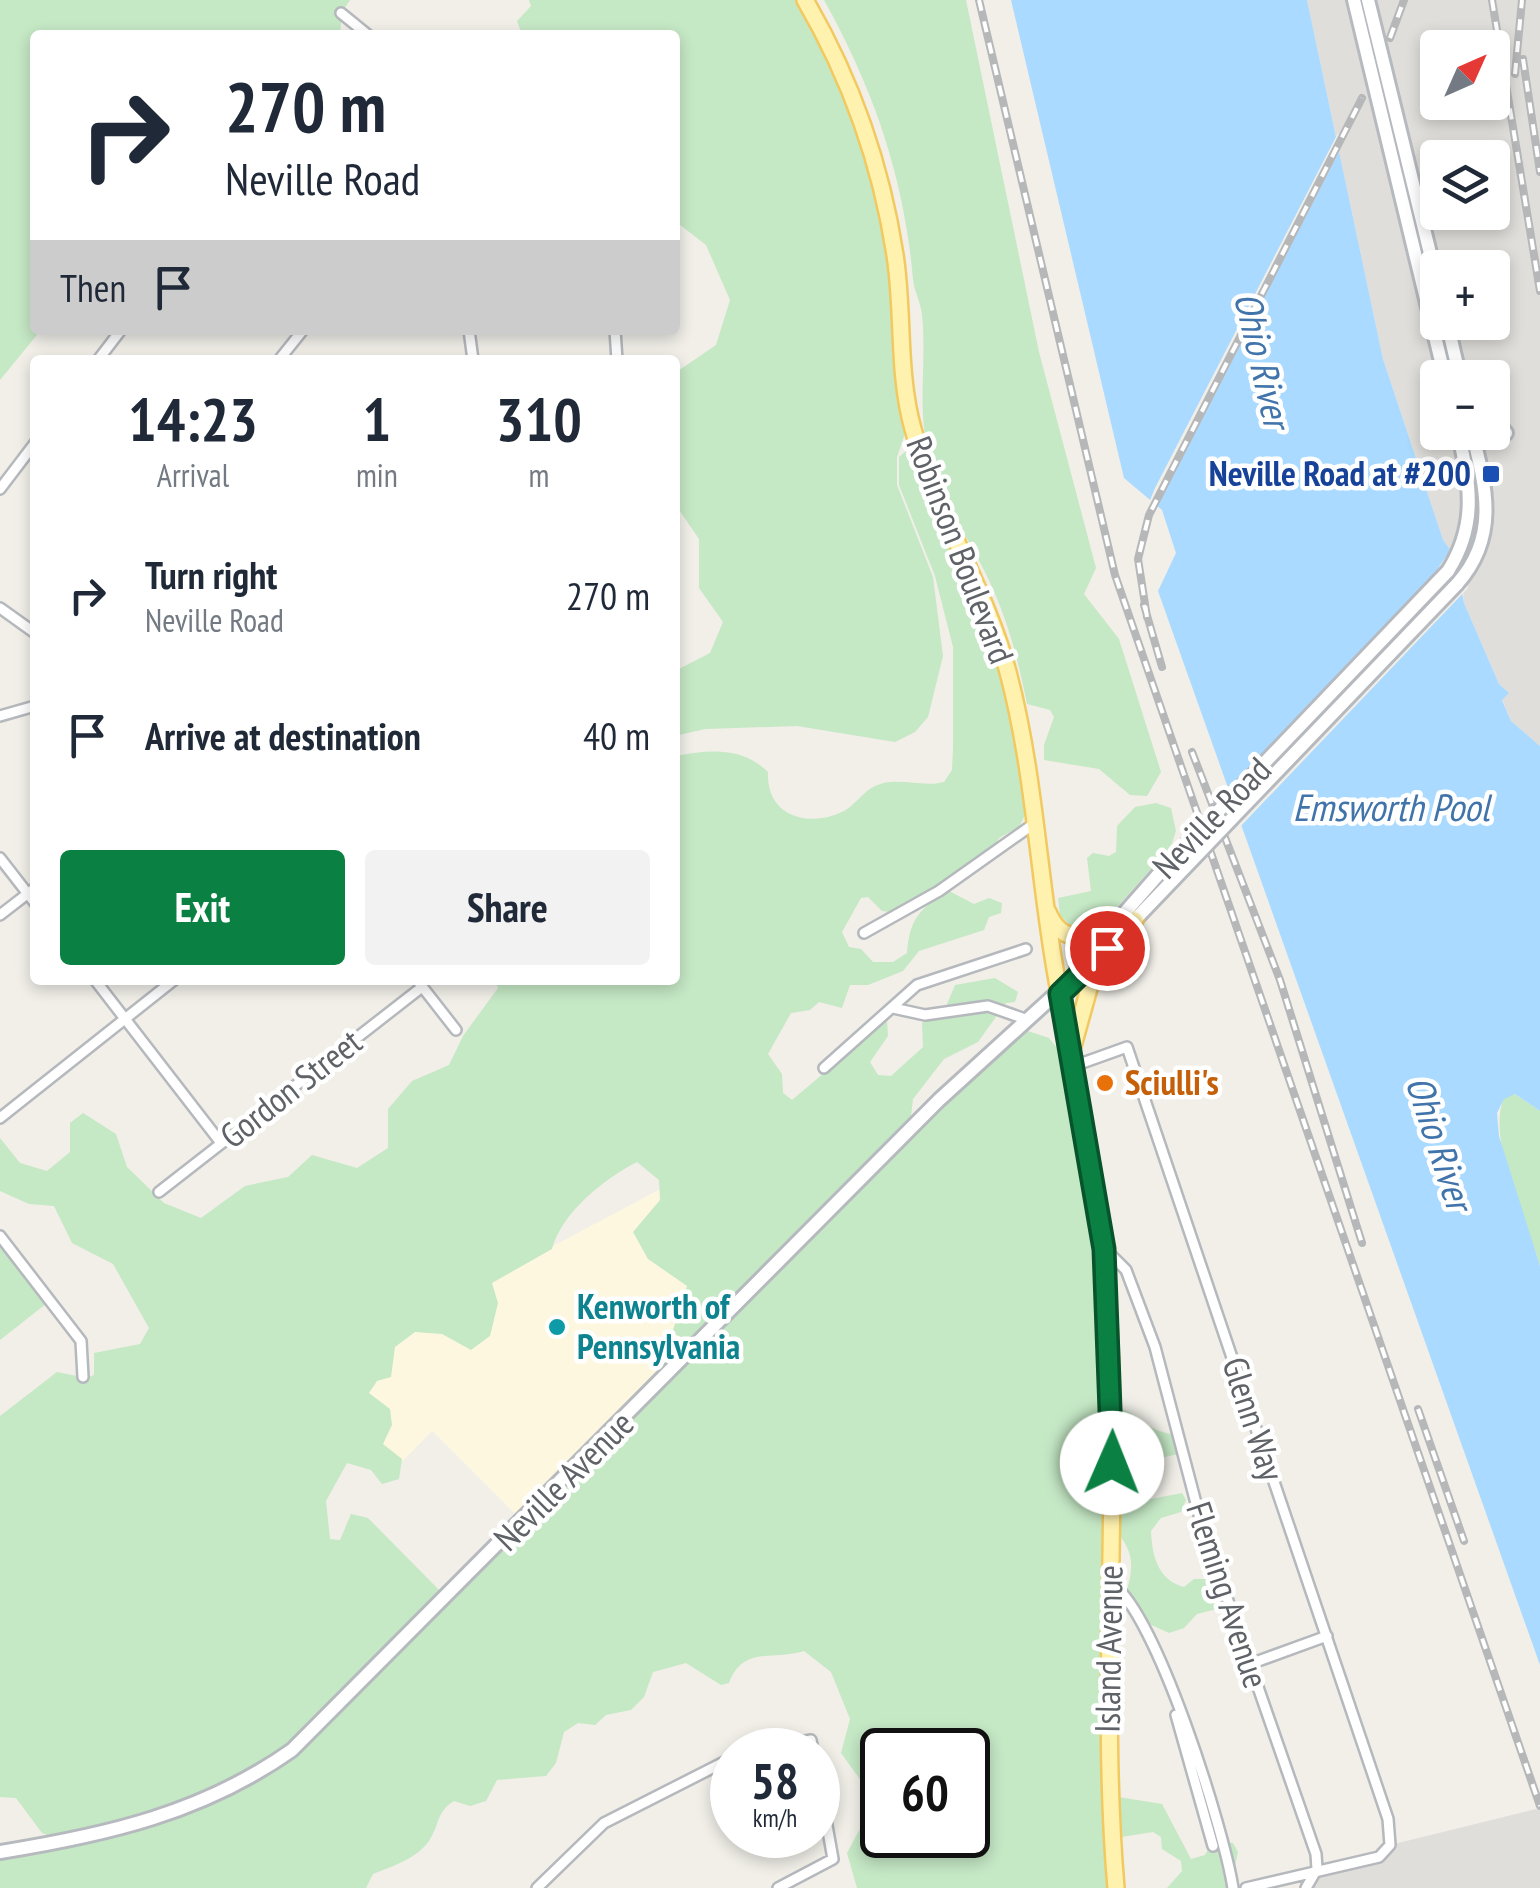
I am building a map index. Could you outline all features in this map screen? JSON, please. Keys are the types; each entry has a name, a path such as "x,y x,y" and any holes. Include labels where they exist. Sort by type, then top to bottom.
{"main road":[{"name":"Robinson Boulevard","path":"805,0 836,52 866,128 896,256 911,422 929,482 994,622 1027,750 1060,994"},
{"path":"1354,0 1441,360"},
{"path":"1368,0 1429,250"},
{"name":"Neville Road","path":"1060,994 1135,920 1168,874 1448,570 1462,546 1470,513 1461,450"},
{"name":"Neville Road","path":"1060,994 1118,920 1456,584 1481,546 1488,513 1476,450"},
{"path":"1045,903 1056,926 1072,937 1094,935 1118,920"},
{"path":"1073,1060 1090,985 1135,920"},
{"name":"Neville Avenue","path":"0,1852 67,1841 176,1812 239,1784 292,1750 939,1100 1060,994"},
{"name":"Island Avenue","path":"1060,994 1104,1249 1113,1423 1109,1810 1116,1888"}],"street":[{"path":"341,13 362,30"},
{"path":"102,355 117,335"},
{"path":"283,355 299,335"},
{"path":"0,489 30,450"},
{"path":"0,608 30,629"},
{"path":"0,716 30,707"},
{"path":"864,932 939,891 1037,822"},
{"path":"0,858 30,890"},
{"path":"0,916 30,892"},
{"path":"824,1068 927,980 1026,949"},
{"path":"99,985 222,1143"},
{"path":"0,1118 168,985"},
{"name":"Gordon Street","path":"160,1192 418,985"},
{"path":"420,985 456,1030"},
{"path":"893,1008 925,1015 988,1006 1028,1020"},
{"name":"Glenn Way","path":"1073,1060 1127,1047 1381,1794 1390,1845 1379,1857 1317,1869"},
{"path":"0,1236 81,1341 83,1377"},
{"name":"Fleming Avenue","path":"1104,1249 1126,1270 1156,1347 1202,1526 1316,1854 1317,1869"},
{"path":"1110,1582 1128,1596 1142,1620 1227,1847 1233,1888"},
{"path":"1250,1664 1327,1636"},
{"path":"1172,1698 1182,1748 1213,1846"},
{"path":"537,1888 604,1823 710,1769"},
{"path":"778,1888 833,1858"},
{"path":"1246,1888 1317,1869"},
{"path":"1306,1888 1317,1869"}],"shaded area":[{"path":"1307,0 1354,0 1420,273 1420,340 1436,340 1441,360 1420,360 1420,450 1462,450 1471,490 1456,558 1443,541 1383,359"},
{"path":"1368,0 1540,0 1540,746 1511,721 1502,699 1508,693 1499,684 1464,603 1462,578 1486,529 1474,450 1510,450 1510,360 1456,360 1451,340 1510,340 1510,250 1433,250 1428,230 1510,230 1510,140 1420,140 1420,199"},
{"path":"854,1086 903,1136 523,1522 432,1431 397,1467 307,1377"},
{"path":"1540,1808 1540,1888 1306,1888 1317,1869 1379,1857 1390,1845"}],"green space":[{"path":"0,0 350,0 342,12 340,30 30,30 30,335 37,335 0,380"},
{"path":"529,0 802,0 864,129 892,256 909,422 897,457 897,485 933,577 943,656 928,717 915,732 895,742 797,726 705,729 680,735 680,668 710,653 723,622 699,588 699,539 680,511 680,370 716,345 730,300 706,245 680,225 680,30 520,30 517,21 531,6"},
{"path":"824,0 966,0 1039,352 1096,568 1084,594 1119,639 1161,772 1147,796 1130,795 1099,769 1044,760 1044,745 1054,717 1050,710 1027,704 1000,606 933,468 923,417 922,315 894,170 858,67"},
{"path":"911,447 992,622 1032,801 1019,827 999,838 991,852 897,913 882,911 868,897 861,898 842,932 849,947 861,949 873,962 893,962 907,953 918,916 949,891 974,904 989,898 1002,903 1001,913 989,917 984,930 919,951 903,971 868,985 850,985 842,1008 819,1002 810,1010 791,1013 768,1054 782,1074 783,1093 792,1100 887,1020 888,1036 870,1062 878,1075 891,1076 923,1047 922,1023 945,1009 955,985 995,978 1018,992 1015,1002 1006,1003 978,1042 944,1059 913,1099 910,1124 694,1343 672,1333 687,1286 648,1259 633,1232 660,1200 659,1180 637,1162 586,1198 565,1222 552,1249 492,1283 498,1303 490,1336 471,1350 442,1334 415,1332 395,1347 391,1377 377,1381 369,1393 390,1409 392,1425 383,1444 402,1459 399,1479 382,1484 371,1470 347,1463 326,1501 330,1539 340,1540 351,1514 368,1518 446,1597 291,1748 214,1795 61,1840 42,1833 16,1798 0,1797 0,1416 57,1372 87,1378 94,1375 94,1353 140,1344 149,1328 113,1264 72,1243 54,1206 29,1204 0,1191 0,1138 20,1163 47,1171 70,1152 70,1123 83,1113 116,1134 127,1167 164,1203 201,1218 245,1186 288,1177 312,1155 357,1168 388,1148 388,1109 412,1081 449,1065 497,985 680,985 680,755 724,752 747,758 768,772 769,787 782,808 792,815 817,819 844,811 883,783 944,782 952,770 953,647 935,576 899,485 899,457"},
{"path":"1156,803 1171,808 1176,831 1171,846 1119,905 1094,925 1070,925 1060,915 1058,898 1091,891 1087,858 1093,853 1109,856 1116,852 1117,826 1135,807"},
{"path":"1025,1030 1049,1038 1067,1060 1090,1178 1105,1321 1108,1413 1102,1667 1112,1888 857,1888 847,1853 860,1829 860,1858 990,1858 990,1728 860,1728 860,1779 841,1753 850,1719 831,1672 804,1651 751,1659 742,1663 729,1683 721,1685 686,1663 653,1672 644,1697 631,1710 606,1715 595,1725 578,1723 564,1732 556,1763 546,1776 497,1780 486,1801 470,1806 454,1801 441,1814 418,1853 373,1874 366,1888 0,1888 0,1854 138,1827 293,1753 994,1052"},
{"path":"1515,1094 1540,1111 1540,1266 1510,1181 1500,1135 1504,1098"},
{"path":"0,1237 51,1300 0,1340"},
{"path":"1124,1410 1158,1430 1176,1435 1180,1454 1150,1463 1140,1481 1151,1499 1182,1493 1186,1500 1181,1512 1161,1518 1151,1531 1158,1566 1168,1579 1184,1587 1194,1579 1220,1579 1229,1606 1197,1614 1184,1628 1169,1633 1145,1622 1127,1590 1130,1557 1114,1528 1116,1412"},
{"path":"1112,1796 1162,1804 1191,1859 1205,1855 1213,1840 1233,1843 1238,1852 1230,1888 1167,1888 1182,1871 1181,1861 1162,1849 1161,1837 1153,1832 1115,1838"}],"water":[{"name":"Emsworth Pool","path":"1011,0 1307,0 1383,359 1443,540 1456,558 1464,603 1499,684 1509,693 1502,700 1511,721 1540,746 1540,1111 1515,1094 1504,1099 1497,1113 1499,1136 1540,1266 1540,1665 1158,591 1176,553 1162,510 1124,478"}],"pier":[{"path":"1338,133 1343,144 1154,510 1148,505 1155,488"},
{"path":"1453,546 1461,556 1468,588 1237,830 1225,794 1435,573"}],"railway":[{"path":"979,0 1115,575 1540,1806"},
{"path":"1390,38 1404,0"},
{"path":"1492,0 1540,291"},
{"path":"1515,74 1522,0"},
{"path":"1523,59 1540,172"},
{"path":"1147,617 1138,559 1149,515 1362,98"},
{"path":"1144,605 1162,667"},
{"path":"1192,752 1280,980 1362,1243"},
{"path":"1418,1409 1464,1541"}],"place":[{"name":"Neville Road at #200","path":"1491,474"},
{"name":"Sciulli's","path":"1105,1083"},
{"name":"Kenworth of Pennsylvania","path":"557,1327"}],"route":[{"path":"1107,948 1060,994 1104,1249 1110,1314 1112,1463"}],"water label":[{"name":"Ohio River","path":"1262,360"},
{"name":"Ohio River","path":"1439,1143"}]}
